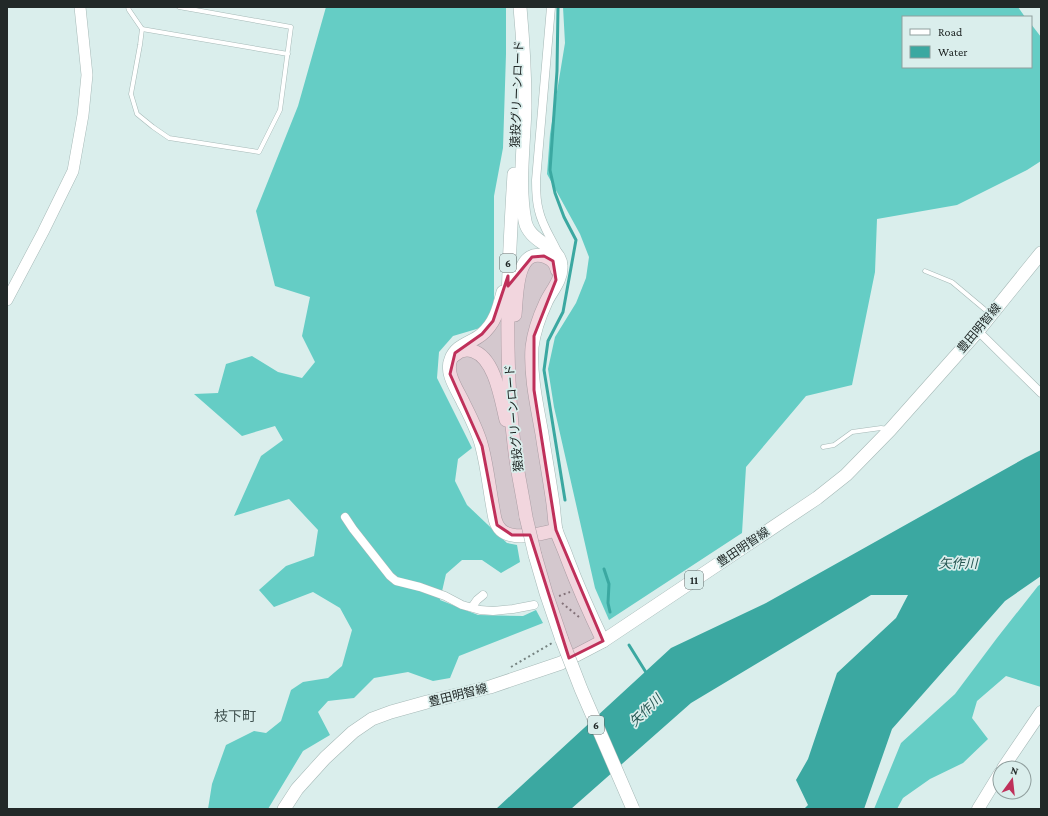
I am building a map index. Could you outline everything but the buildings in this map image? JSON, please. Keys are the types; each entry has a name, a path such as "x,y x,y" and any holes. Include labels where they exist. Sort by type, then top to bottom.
{"main road":[{"path":"520,7 525,76 522,198 525,224 536,240 553,250 558,256 562,269 558,281 546,301 537,324 532,348 534,390 556,530 579,590 603,641"},
{"name":"猿投グリーンロード","path":"520,7 516,138 508,276 509,370 516,460 526,517 535,555 559,640 632,809"},
{"name":"豊田明智線","path":"284,809 297,789 325,758 353,732 372,719 427,702 497,684 561,662 603,641 817,498 846,475 890,430 978,331 1041,253"},
{"path":"512,417 517,294 520,271 526,260 537,255 544,256 553,261 557,273 554,288"},
{"path":"508,276 500,304 493,321 482,334 459,348 451,359 450,374 474,425 482,446 497,525 506,533 519,536 556,530"},
{"path":"451,359 460,351 470,350 476,352 487,363 493,373 498,387 516,460"},
{"path":"1008,760 1041,712"},
{"path":"978,809 992,786"}],"street":[{"path":"7,300 73,171 83,115 87,75 80,7"},
{"path":"551,7 536,180 536,201 542,222 558,256"},
{"path":"978,331 1041,393"},
{"path":"345,517 381,565 396,581 420,587 480,610 492,611 534,605"},
{"path":"472,607 483,595"}],"lane":[{"path":"128,7 142,29 131,94 137,114 169,138 259,152 280,110 291,27 179,7"},
{"path":"142,29 288,54"},
{"path":"925,271 952,282 991,315"},
{"path":"823,447 834,445 852,432 881,428 890,430"}],"path":[{"path":"556,599 580,618"},
{"path":"510,668 559,640"}],"highlighted area":[{"path":"544,256 553,261 556,280 534,336 534,390 556,530 603,641 569,658 530,535 512,535 497,525 482,446 450,374 455,353 482,334 493,321 508,276 508,286 532,257"}],"shaded area":[{"path":"326,7 506,7 503,148 494,196 494,299 491,315 480,328 453,336 439,352 437,378 472,448 458,459 455,481 467,505 507,543 517,545 520,562 501,573 482,560 462,560 446,574 440,600 478,615 523,616 536,610 543,623 459,656 450,678 433,681 408,672 374,678 354,698 328,701 318,712 330,735 303,751 268,809 208,809 212,784 226,745 254,731 266,733 281,721 291,690 303,682 328,678 342,666 352,630 340,608 313,592 274,607 259,590 286,566 314,556 318,530 289,499 234,516 261,456 283,440 275,426 242,436 194,394 218,393 226,364 252,356 278,372 302,378 315,362 302,336 310,297 275,286 256,211 298,106"},
{"path":"563,7 1018,7 1024,16 902,16 902,68 1032,68 1032,25 1041,37 1041,161 1027,170 957,205 877,219 875,272 852,385 806,396 746,467 742,533 609,620 595,588 554,407 548,369 555,337 576,303 586,278 589,257 580,234 547,174 550,134 565,43"},
{"path":"1041,584 1041,687 1006,676 977,701 972,718 988,739 963,763 930,779 903,798 897,809 874,809 901,743 955,694 997,638"}],"water":[{"name":"矢作川","path":"1041,450 1041,576 1005,601 892,729 864,809 804,809 808,805 796,780 808,759 837,673 896,618 908,595 871,595 691,703 571,809 496,809 671,648 766,603"}],"waterway":[{"path":"558,7 557,71 550,170 555,193 564,217 576,240 563,312 548,341 544,370 565,500"},
{"path":"604,569 609,584 608,603 610,612"},
{"path":"629,645 647,674"}],"district":[{"name":"枝下町","path":"235,716"}]}
